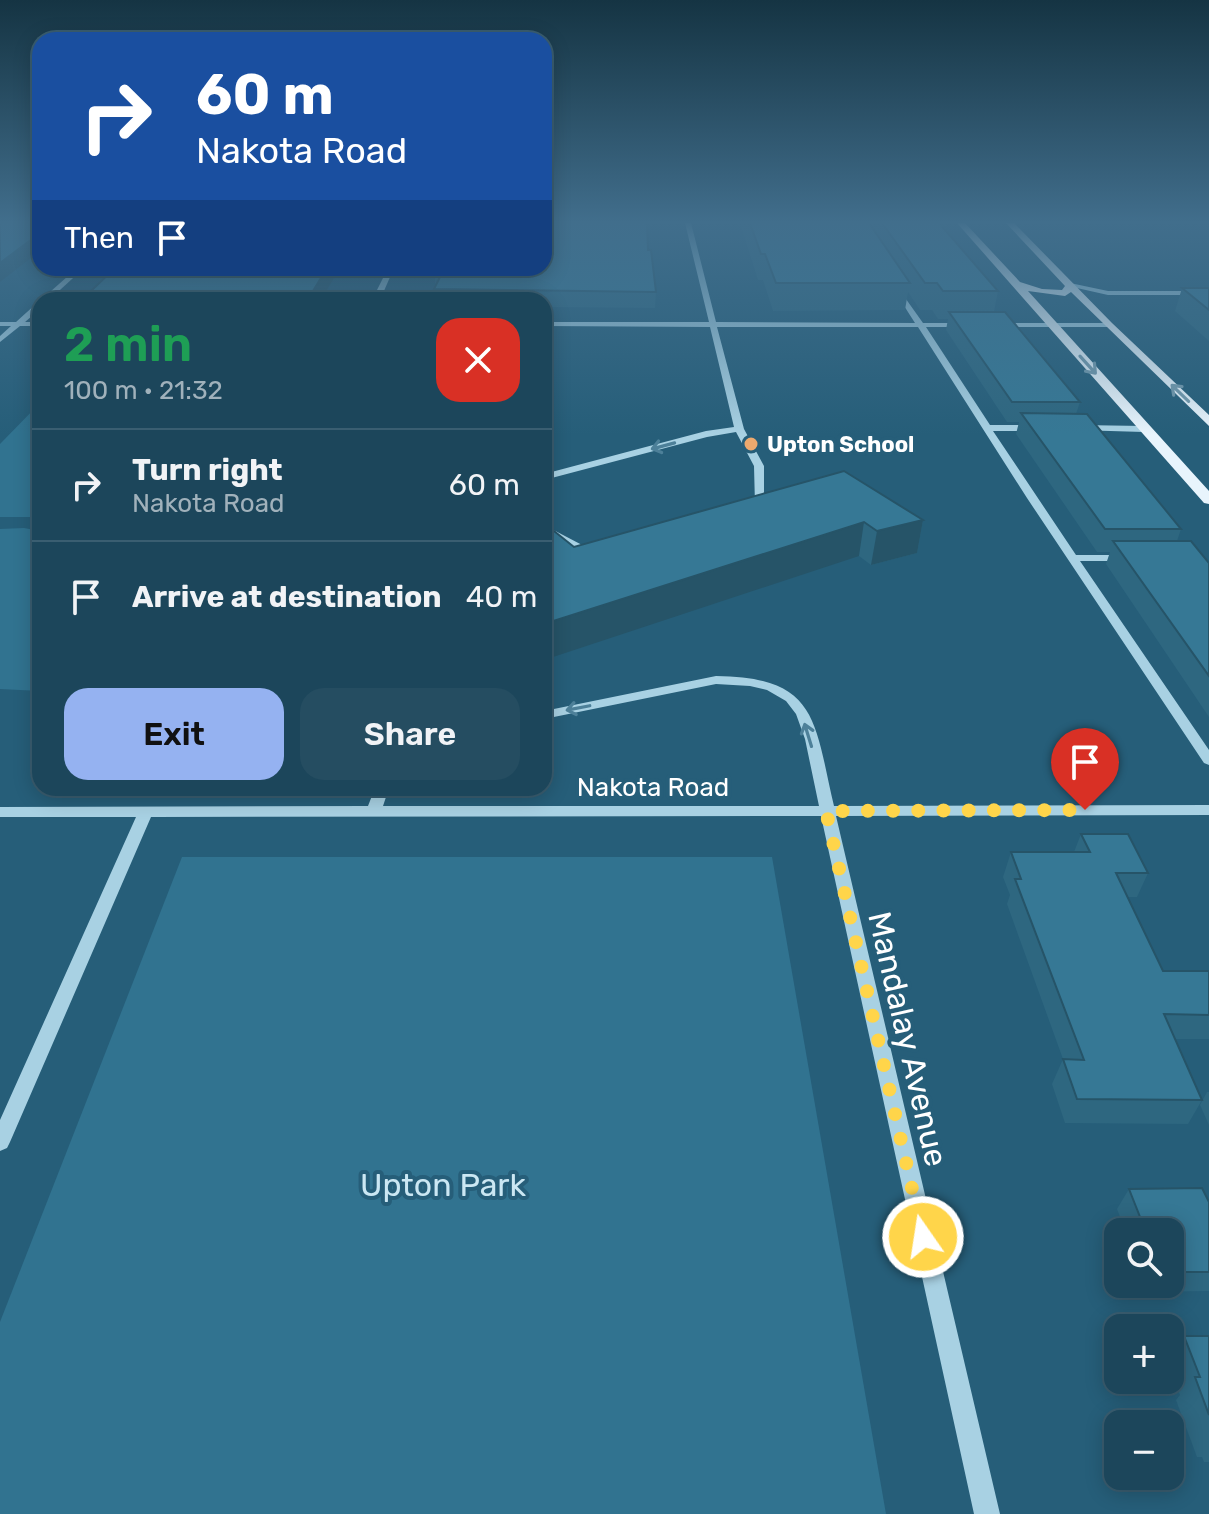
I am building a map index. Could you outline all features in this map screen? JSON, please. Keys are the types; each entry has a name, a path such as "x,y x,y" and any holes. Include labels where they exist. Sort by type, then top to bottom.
{"main road":[{"path":"1026,294 1209,500"},
{"path":"1078,294 1209,422"},
{"path":"1191,480 1209,480"}],"street":[{"path":"705,294 739,429 759,466 760,507 745,512"},
{"path":"900,294 1209,760"},
{"path":"0,340 32,312"},
{"path":"0,324 32,324"},
{"path":"552,324 1108,325"},
{"path":"987,428 1048,428"},
{"path":"1064,428 1144,429"},
{"path":"552,475 706,434 739,429"},
{"path":"552,533 581,549 610,550"},
{"path":"1073,558 1134,558"},
{"name":"Mandalay Avenue","path":"552,713 716,680 742,680 773,687 799,707 809,735 987,1514"},
{"path":"374,810 379,796"},
{"name":"Nakota Road","path":"0,812 1209,810"},
{"path":"0,1142 146,811"}],"green space":[{"path":"32,411 32,517 0,517 0,444"},
{"path":"0,529 32,530 32,691 0,689"},
{"name":"Upton Park","path":"182,857 772,857 886,1514 0,1514 0,1322"}],"building":[{"path":"1189,294 1209,294 1209,310"},
{"path":"949,312 1005,312 1080,402 1012,402"},
{"path":"1021,413 1087,414 1181,529 1105,529"},
{"path":"844,471 923,520 877,531 864,522 552,621 552,529 574,547"},
{"path":"1113,541 1191,541 1209,563 1209,676"},
{"path":"1081,834 1128,834 1148,873 1116,873 1163,971 1209,971 1209,1015 1164,1014 1202,1100 1077,1099 1063,1059 1084,1060 1015,879 1021,879 1011,852 1090,852"},
{"path":"1202,1188 1209,1202 1209,1272 1184,1272 1184,1218 1140,1218 1129,1189"},
{"path":"1184,1336 1209,1336 1209,1415 1195,1377 1200,1377"}],"place":[{"name":"Upton School","path":"751,444"}],"route":[{"path":"923,1237 826,811 1085,810"}]}
